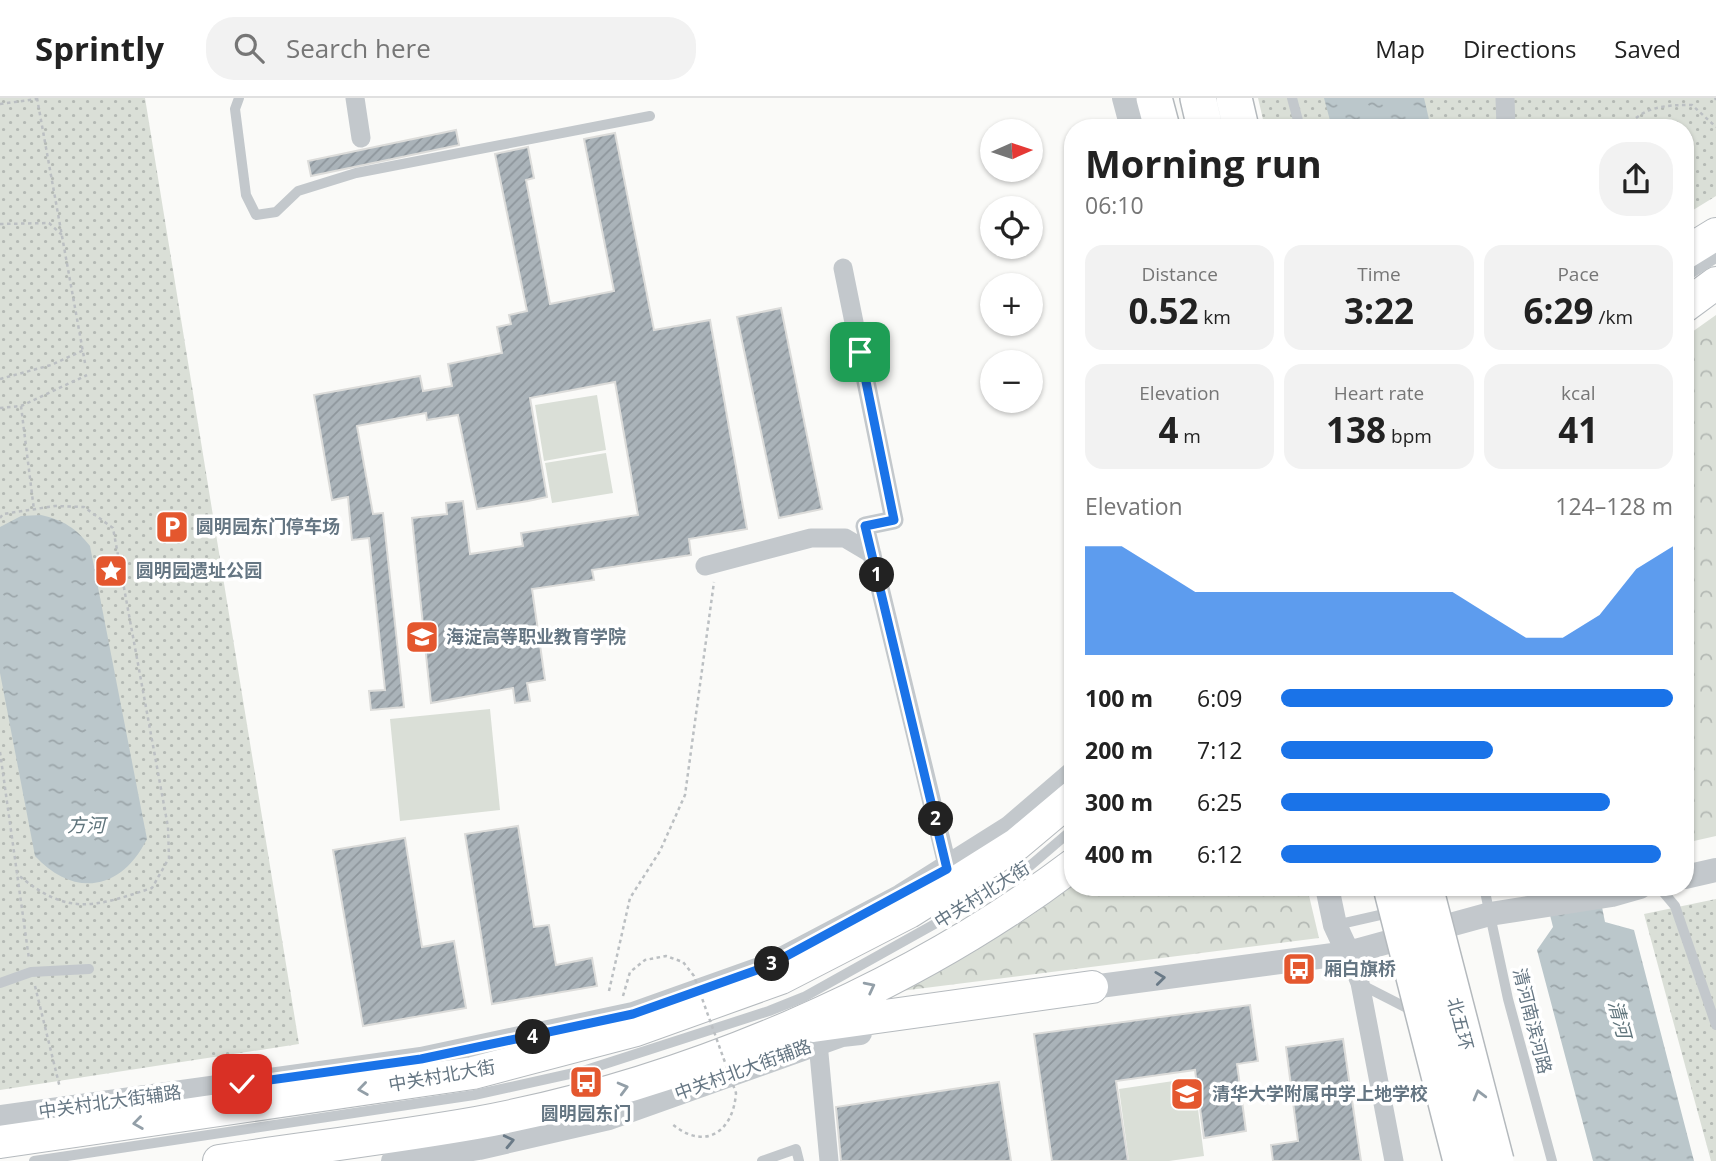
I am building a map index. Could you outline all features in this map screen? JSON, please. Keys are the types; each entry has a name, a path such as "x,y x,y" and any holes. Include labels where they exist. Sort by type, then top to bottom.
{"highway":[{"path":"1154,98 1160,119"},
{"path":"1198,98 1203,119"},
{"path":"1234,98 1239,119"},
{"name":"北五环","path":"1427,896 1496,1161"},
{"name":"北五环","path":"1386,901 1461,1161"}],"main road":[{"path":"1694,247 1716,234"},
{"path":"1694,299 1716,283"},
{"name":"中关村北大街","path":"0,1143 473,1073 636,1030 782,978 909,912 1017,844 1064,805"},
{"name":"中关村北大街","path":"219,1161 476,1123 642,1083 787,1029 936,954 996,919 1064,871"},
{"path":"787,1029 1092,987"}],"street":[{"path":"355,98 361,138"},
{"path":"1124,98 1130,119"},
{"path":"1503,119 1505,98"},
{"path":"844,268 894,520 865,526 947,869"},
{"path":"711,564 811,538 845,538 872,554"},
{"name":"中关村北大街辅路","path":"0,1118 421,1059 633,1014 768,966 947,869 1009,828 1064,781"},
{"path":"1694,875 1716,870"},
{"path":"1329,896 1335,925 1360,983 1394,1161"},
{"name":"中关村北大街辅路","path":"393,1161 479,1148 609,1118 842,1035 1049,1008 1092,987 1348,953 1490,914 1606,896"},
{"path":"818,1044 829,1161"}],"lane":[{"path":"239,98 235,109 246,195 256,215 276,212 298,191 356,173 650,116"},
{"path":"1293,98 1298,119"},
{"path":"1694,271 1716,258"},
{"name":"中关村北大街","path":"34,1161 474,1095 583,1071 769,1011 827,984 983,897 1031,865 1064,837"},
{"name":"清河南滨河路","path":"1486,896 1508,999 1552,1161"},
{"path":"1667,896 1675,906 1716,1025"},
{"path":"1335,925 1386,901"},
{"path":"0,983 31,972 89,969"},
{"path":"1360,983 1407,1008"},
{"path":"762,1161 796,1149 799,1161"}],"path":[{"path":"0,104 37,98 85,363"},
{"path":"1634,119 1637,115 1663,105 1692,105 1716,127"},
{"path":"0,224 49,223 64,237"},
{"path":"0,379 51,366 84,351"},
{"path":"0,408 22,406 87,375"},
{"path":"22,406 34,510"},
{"path":"0,518 4,514 34,510 84,507 113,528 168,827 169,858 152,888 106,904 67,905 17,874"},
{"path":"609,990 630,898 660,851 685,795 711,564"},
{"path":"0,752 31,972 59,1076 62,1109"},
{"path":"624,996 630,972 645,960 666,956 683,962 694,976 736,1093 735,1113 723,1129 706,1136 686,1136 671,1123"}],"green space":[{"name":"圆明园遗址公园","path":"0,98 145,98 299,1044 0,1090"},
{"path":"1258,98 1716,98 1716,196 1694,209 1694,119 1263,119"},
{"path":"1716,315 1716,836 1694,841 1694,331"},
{"path":"597,395 606,450 544,461 535,405"},
{"path":"606,453 613,493 552,503 545,463"},
{"path":"490,709 500,810 400,821 390,719"},
{"path":"1064,888 1064,896 1309,896 1319,938 893,992"},
{"path":"1716,899 1716,1161 1711,1161 1644,914"},
{"path":"1194,1078 1204,1156 1169,1161 1129,1161 1119,1089"}],"water":[{"path":"1324,98 1424,98 1429,119 1330,119"},
{"name":"方河","path":"41,515 68,526 80,534 90,546 147,839 124,870 96,883 81,883 65,878 35,856 0,673 0,527 21,516"},
{"name":"清河","path":"1545,896 1600,896 1605,922 1634,930 1694,1161 1593,1161 1537,950 1553,927"}],"building":[{"path":"456,130 459,145 311,176 308,161"},
{"path":"615,133 654,330 710,320 747,529 689,539 691,555 592,570 594,580 532,589 545,680 527,683 530,701 515,703 513,688 431,703 412,518 447,514 446,503 463,501 470,554 523,546 521,533 638,515 615,382 530,398 547,497 528,501 477,509 458,415 427,420 426,413 357,426 373,514 383,513 404,707 371,710 369,691 385,690 369,538 352,540 348,497 332,500 314,395 420,376 423,391 452,386 448,364 502,353 497,327 511,324 509,315 527,311 495,154 528,147 534,178 526,180 550,304 614,291 584,139"},
{"path":"781,308 822,509 779,518 737,317"},
{"path":"518,826 534,927 549,925 556,965 592,958 597,986 492,1004 465,834"},
{"path":"405,838 422,947 454,941 466,1008 363,1026 333,850"},
{"path":"1250,1005 1258,1061 1237,1064 1246,1131 1204,1138 1195,1070 1116,1081 1128,1161 1052,1161 1034,1034"},
{"path":"1343,1039 1361,1161 1273,1161 1271,1145 1298,1141 1286,1047"},
{"path":"999,1082 1011,1161 841,1161 836,1107"}],"place":[{"name":"圆明园东门停车场","path":"172,527"},
{"name":"圆明园遗址公园","path":"111,571"},
{"name":"海淀高等职业教育学院","path":"422,637"},
{"name":"厢白旗桥","path":"1299,969"},
{"name":"圆明园东门","path":"586,1082"},
{"name":"清华大学附属中学上地学校","path":"1187,1094"}],"route":[{"path":"242,1084 421,1059 633,1014 768,966 947,869 865,526 894,520 860,352"}]}
